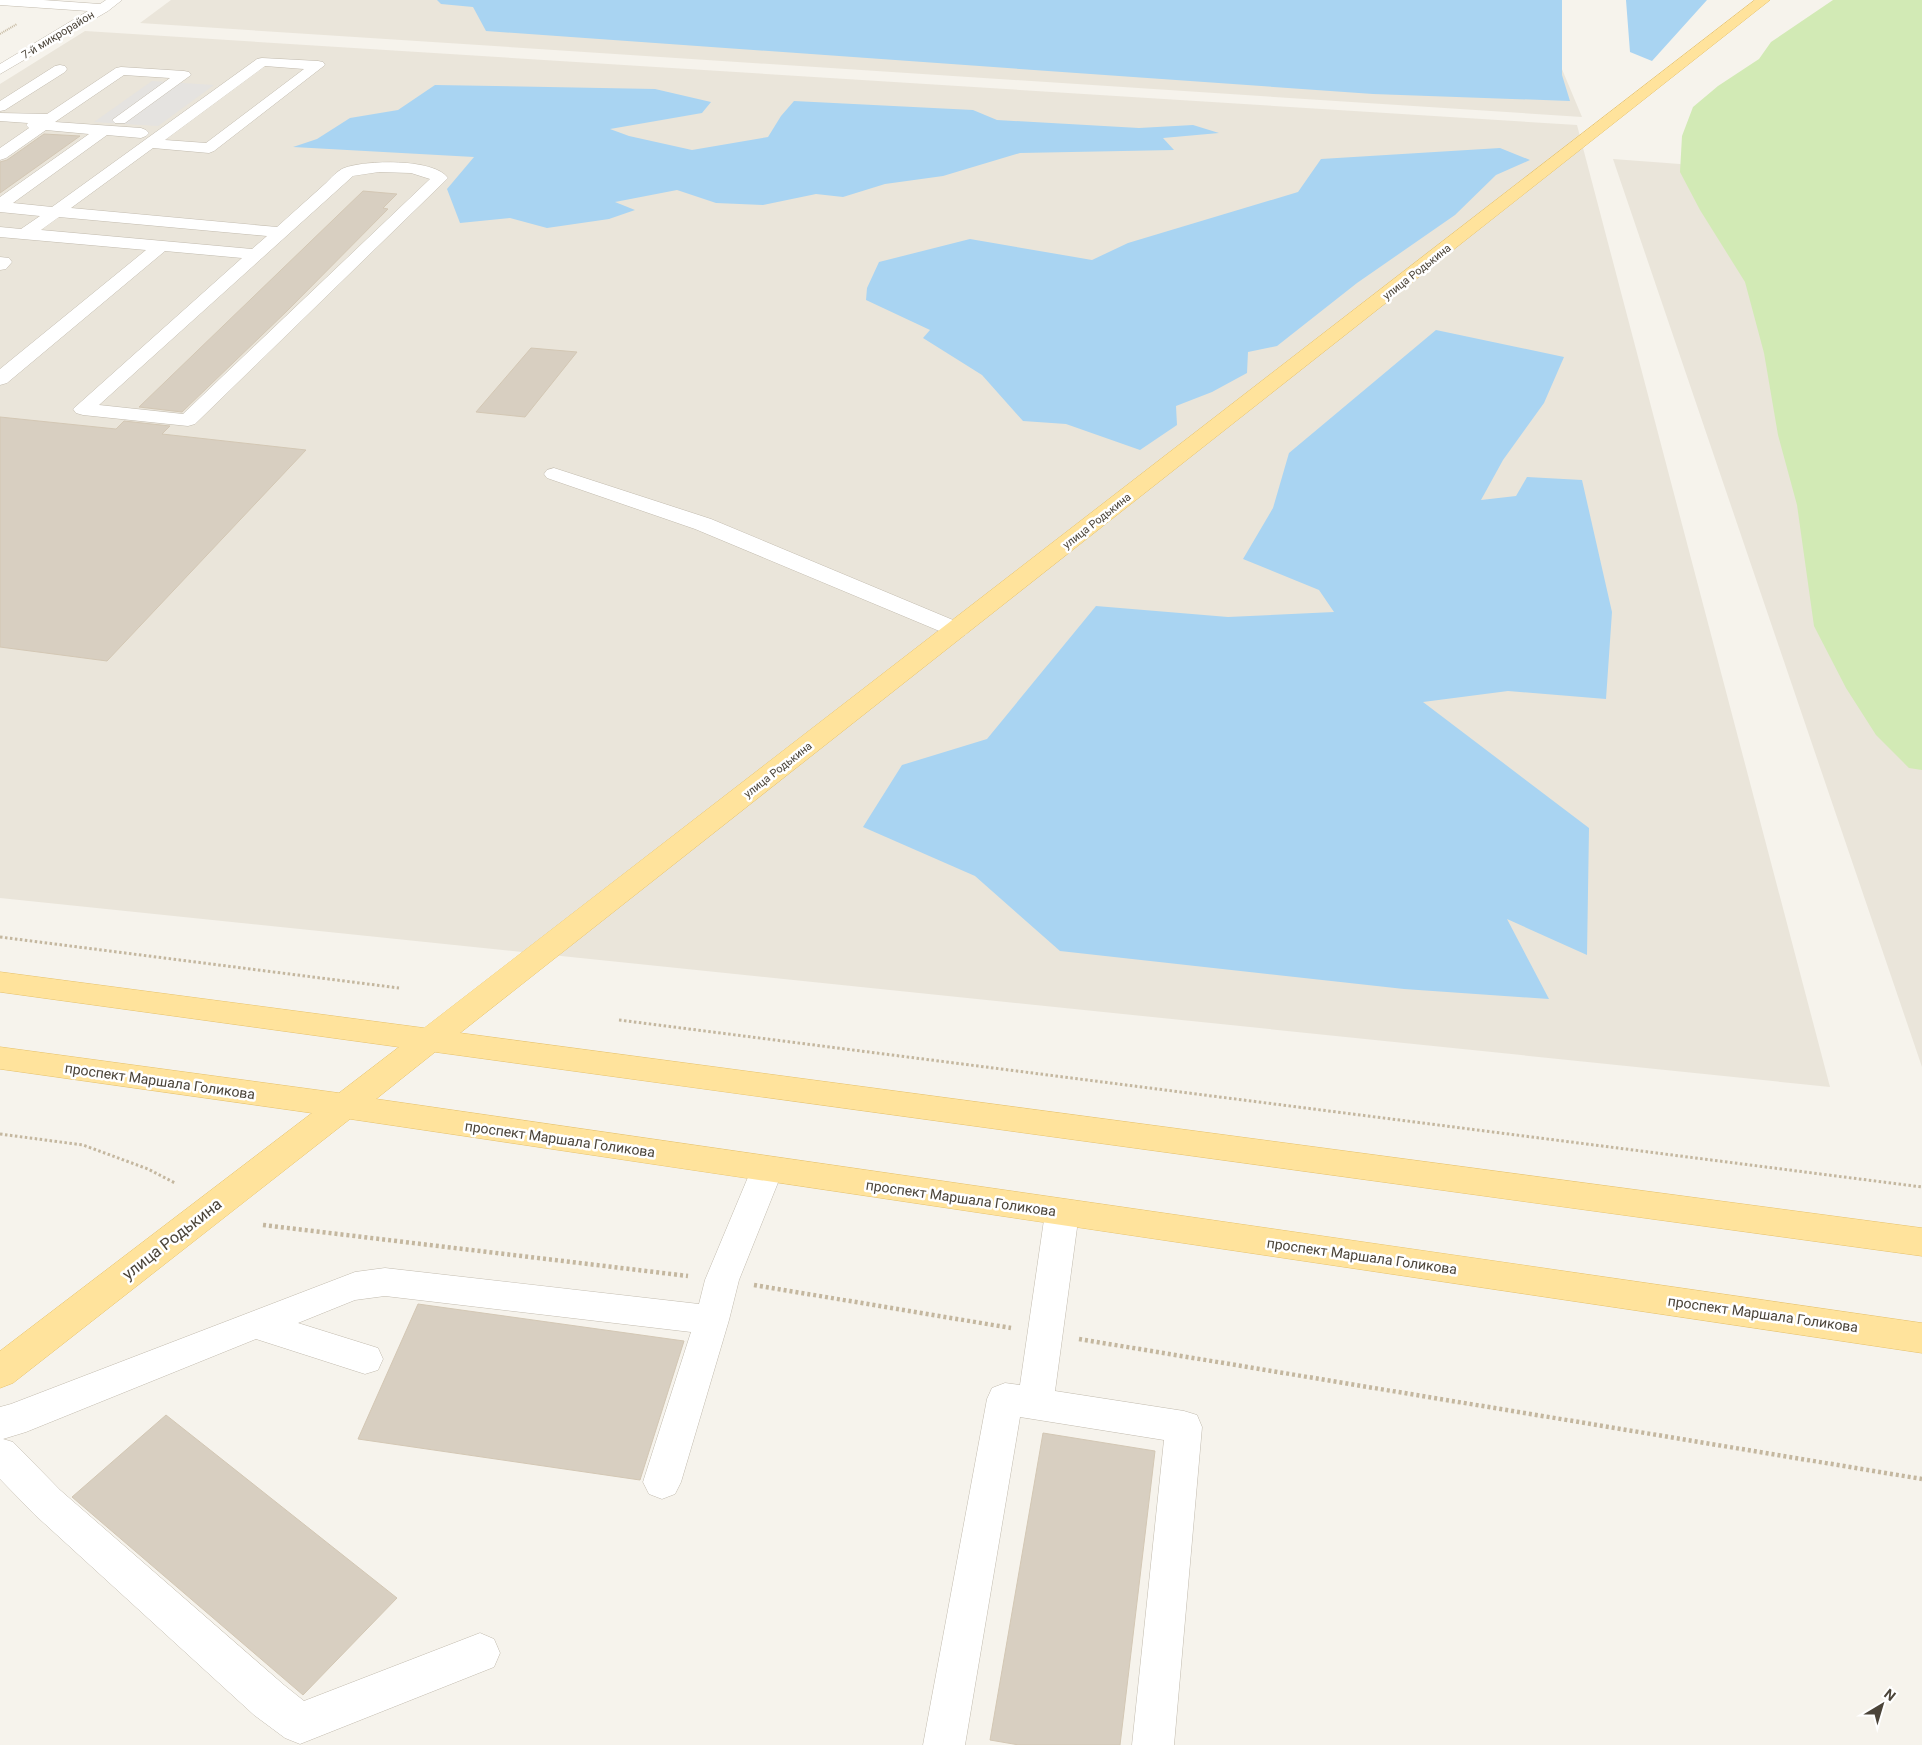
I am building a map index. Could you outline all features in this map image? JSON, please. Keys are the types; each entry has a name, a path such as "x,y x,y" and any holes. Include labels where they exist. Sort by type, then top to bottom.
{"main road":[{"name":"улица Родькина","path":"0,1372 957,630 1763,0"},
{"path":"0,982 1922,1242"},
{"name":"проспект Маршала Голикова","path":"0,1058 345,1106 767,1170 1922,1338"}],"street":[{"name":"7-й микрорайон","path":"0,70 115,0"},
{"path":"0,2 103,8"},
{"path":"0,123 104,130 154,139 208,148 318,66 262,62 154,139 25,234"},
{"path":"0,106 60,69"},
{"path":"0,117 50,119 121,71 184,75 120,120"},
{"path":"0,155 42,126"},
{"path":"0,206 104,130"},
{"path":"379,167 402,168 432,173 440,178 188,420 83,409 255,254 348,172 379,167"},
{"path":"0,206 280,232"},
{"path":"0,232 255,254"},
{"path":"0,378 161,246"},
{"path":"554,474 704,524 957,630"},
{"path":"662,1482 712,1320 722,1280 767,1170"},
{"path":"1035,1404 1062,1213"},
{"path":"0,1423 13,1420 355,1286 385,1282 712,1320"},
{"path":"255,1324 365,1359"},
{"path":"944,1745 1005,1399 1184,1428 1153,1745"},
{"path":"0,1454 47,1502 270,1700 300,1723 480,1653"}],"path":[{"path":"0,936 399,988"},
{"path":"619,1020 1922,1187"},
{"path":"0,1134 83,1145 148,1169 175,1183"},
{"path":"263,1225 722,1280 1922,1478"}],"shaded area":[{"path":"171,0 1533,0 1582,117 140,23"},
{"path":"85,31 1577,125 1830,1087 0,898 0,84"},
{"path":"152,81 214,85 158,126 94,122"},
{"path":"1613,159 1922,182 1922,1067"}],"green space":[{"path":"1833,0 1922,0 1922,770 1909,768 1876,735 1846,688 1814,626 1797,505 1778,435 1764,353 1745,282 1700,210 1680,172 1682,136 1693,107 1718,86 1759,59 1771,42"}],"water":[{"path":"437,0 1562,0 1562,75 1570,101 1373,94 486,31 473,7 441,4"},
{"path":"1626,0 1707,0 1652,61 1630,52"},
{"path":"435,85 655,89 711,102 702,113 610,129 629,136 692,150 768,137 781,116 794,101 973,110 997,120 1139,128 1193,125 1219,133 1163,138 1174,150 1020,153 943,176 885,184 843,197 816,194 763,205 716,203 677,190 615,202 635,210 609,219 547,228 510,218 460,223 447,189 474,157 293,147 317,139 350,118 398,110"},
{"path":"1500,148 1530,160 1496,175 1455,215 1357,283 1277,346 1248,352 1247,373 1212,392 1176,406 1177,425 1140,450 1066,424 1023,421 982,375 923,338 930,330 866,300 867,288 879,262 970,239 1092,260 1128,243 1298,192 1321,159"},
{"path":"1436,330 1564,357 1544,403 1503,460 1481,500 1516,496 1527,477 1582,480 1612,612 1606,699 1508,691 1423,702 1589,828 1587,955 1507,919 1549,999 1404,989 1060,951 975,876 863,827 902,765 987,739 1096,606 1228,617 1334,612 1319,590 1243,559 1273,508 1289,453"}],"building":[{"path":"44,134 80,136 0,193 0,162 7,160"},
{"path":"363,191 397,194 383,208 388,209 287,311 182,412 139,407"},
{"path":"531,348 577,352 525,417 476,412"},
{"path":"0,417 116,429 124,421 170,426 162,434 306,450 107,661 0,647"},
{"path":"418,1304 684,1341 640,1480 358,1439"},
{"path":"166,1415 397,1598 303,1695 72,1497"},
{"path":"1043,1433 1155,1451 1120,1745 1019,1745 990,1740"}]}
